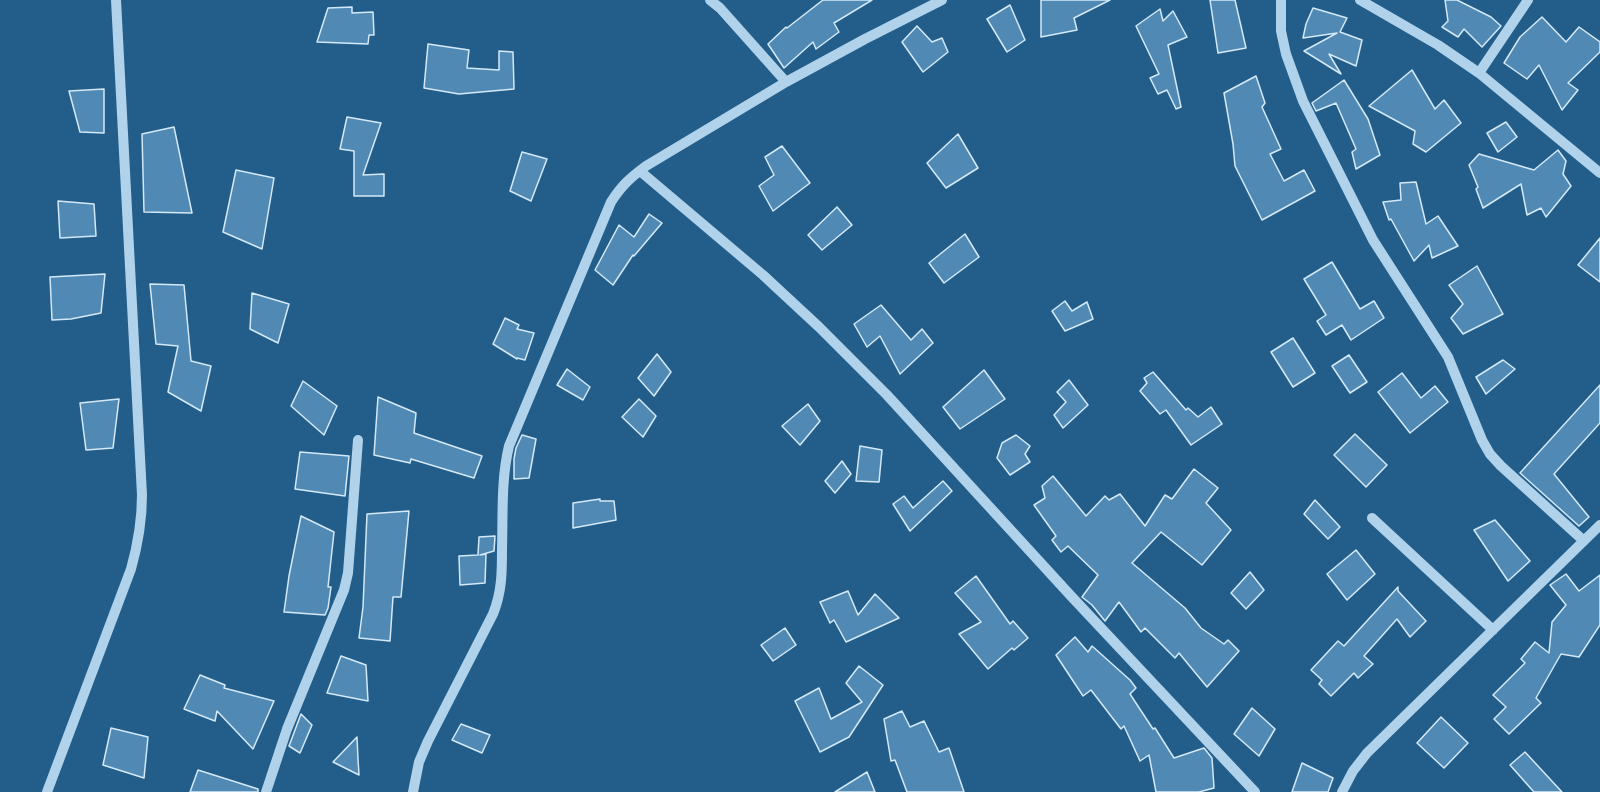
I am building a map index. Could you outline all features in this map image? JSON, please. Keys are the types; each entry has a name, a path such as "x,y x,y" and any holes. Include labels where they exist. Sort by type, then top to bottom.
{"street":[{"path":"47,792 131,569 142,519 116,0"},
{"path":"710,0 727,15 786,82"},
{"path":"413,792 419,762 428,741 499,598 502,577 503,482 509,446 611,202 620,187 640,171 786,82 942,0"},
{"path":"1281,0 1281,31 1286,54 1303,101 1373,240 1448,357 1482,440 1490,454 1501,466 1584,541"},
{"path":"1360,0 1438,45 1479,73 1600,173"},
{"path":"1479,73 1528,0"},
{"path":"640,171 763,274 878,386 1252,791"},
{"path":"266,792 287,729 344,590 348,573 358,440"},
{"path":"1372,518 1493,630"},
{"path":"1342,792 1353,771 1367,753 1600,525"}],"building":[{"path":"823,0 872,0 834,23 839,32 816,49 813,42 784,68 768,44 786,27"},
{"path":"1041,0 1110,0 1074,18 1077,30 1041,37"},
{"path":"1210,0 1235,0 1246,48 1218,53"},
{"path":"1445,0 1457,0 1491,17 1501,26 1482,47 1464,29 1458,37 1442,27 1448,21"},
{"path":"1010,5 1025,40 1007,52 987,19"},
{"path":"352,7 352,13 373,12 374,35 369,35 368,44 317,42 328,8"},
{"path":"1313,8 1347,18 1340,32 1362,40 1356,66 1329,54 1341,74 1304,51 1337,33 1303,38"},
{"path":"1160,9 1163,21 1173,11 1187,37 1168,45 1181,107 1176,109 1167,90 1158,94 1150,78 1159,74 1136,26"},
{"path":"1542,17 1566,42 1579,27 1600,42 1600,52 1568,83 1578,90 1562,110 1539,65 1527,79 1504,63 1520,37"},
{"path":"917,26 932,42 942,38 948,52 923,72 902,42"},
{"path":"428,44 469,50 467,68 499,70 499,51 513,52 514,89 459,94 424,88"},
{"path":"1412,70 1435,109 1444,100 1461,123 1426,152 1413,144 1415,131 1369,106"},
{"path":"1256,76 1265,103 1262,107 1281,149 1270,154 1284,181 1304,170 1315,191 1262,220 1235,166 1224,93"},
{"path":"1344,80 1368,119 1380,155 1356,169 1352,152 1356,149 1336,103 1316,111 1312,103"},
{"path":"104,89 104,133 80,132 69,91"},
{"path":"347,117 381,123 363,175 384,174 384,196 354,196 354,151 340,149"},
{"path":"1506,122 1517,137 1498,152 1487,133"},
{"path":"174,127 192,213 144,212 142,134"},
{"path":"958,134 978,168 946,188 927,163"},
{"path":"782,146 810,183 773,211 759,186 774,175 765,157"},
{"path":"1558,150 1566,161 1563,174 1571,186 1546,217 1541,208 1527,215 1521,184 1483,208 1469,165 1479,154 1534,170"},
{"path":"522,152 547,159 531,201 510,191"},
{"path":"236,170 274,178 262,249 223,232"},
{"path":"1416,182 1426,224 1438,216 1458,246 1432,258 1429,245 1414,261 1391,219 1389,220 1383,202 1401,200 1400,183"},
{"path":"58,201 94,204 96,236 60,238"},
{"path":"837,207 852,225 822,250 808,235"},
{"path":"649,214 662,223 633,255 613,285 595,270 619,225 634,237"},
{"path":"965,234 979,257 944,283 929,263"},
{"path":"1600,238 1600,282 1578,265"},
{"path":"1332,262 1360,309 1374,301 1384,318 1351,340 1342,325 1326,335 1317,321 1326,315 1304,279"},
{"path":"1477,266 1503,314 1463,334 1451,318 1463,304 1449,285"},
{"path":"105,274 101,313 52,320 50,277"},
{"path":"150,284 184,285 191,361 211,366 201,411 168,392 178,346 156,344"},
{"path":"252,293 289,304 278,343 250,329"},
{"path":"1065,301 1072,311 1087,302 1093,319 1065,331 1052,311"},
{"path":"881,305 911,340 922,329 933,343 900,374 880,336 867,347 854,324"},
{"path":"505,318 519,325 517,329 534,333 525,360 517,359 493,344"},
{"path":"1293,338 1315,373 1293,387 1271,352"},
{"path":"657,354 671,372 654,396 638,378"},
{"path":"1349,355 1367,382 1350,393 1332,366"},
{"path":"1503,360 1515,369 1486,394 1476,377"},
{"path":"567,369 590,387 583,400 557,385"},
{"path":"984,370 1005,399 960,429 943,407"},
{"path":"1153,372 1186,410 1188,408 1198,417 1211,407 1222,424 1191,445 1166,410 1160,414 1140,391 1147,383 1144,378"},
{"path":"1402,373 1421,398 1435,386 1448,402 1410,433 1378,392"},
{"path":"1069,380 1088,405 1063,428 1054,415 1066,402 1057,392"},
{"path":"303,381 337,406 324,435 291,406"},
{"path":"1600,385 1600,423 1554,474 1589,517 1579,526 1520,473"},
{"path":"378,397 416,413 414,433 482,456 474,478 411,459 410,463 374,455"},
{"path":"119,399 113,448 86,450 80,403"},
{"path":"639,399 656,416 643,437 622,417"},
{"path":"808,404 820,421 800,445 782,426"},
{"path":"1355,434 1387,465 1366,487 1334,455"},
{"path":"522,435 536,439 529,478 514,479 516,448"},
{"path":"1016,435 1030,446 1025,454 1030,462 1010,475 997,458 1002,443"},
{"path":"860,446 882,450 879,482 856,481"},
{"path":"300,452 349,456 345,496 295,489"},
{"path":"842,461 851,474 835,493 825,481"},
{"path":"1194,469 1218,488 1206,503 1231,530 1202,565 1161,532 1132,563 1185,608 1201,628 1224,644 1228,640 1239,651 1207,687 1179,653 1175,658 1145,628 1141,632 1119,602 1105,621 1082,597 1098,575 1068,546 1061,552 1052,540 1056,536 1034,505 1045,498 1042,486 1053,476 1086,516 1105,496 1109,500 1120,494 1145,526 1165,495 1172,499"},
{"path":"943,481 952,491 910,531 893,504 904,496 913,508"},
{"path":"600,499 600,501 614,501 616,520 573,528 573,503"},
{"path":"1315,500 1340,527 1328,539 1304,514"},
{"path":"409,511 401,597 393,597 390,641 359,638 363,607 367,514"},
{"path":"301,516 334,532 328,587 331,587 325,615 284,612"},
{"path":"1495,520 1530,561 1508,581 1474,530"},
{"path":"495,536 494,551 480,555 486,554 485,583 460,585 459,556 478,555 479,537"},
{"path":"1356,550 1375,574 1347,600 1327,574"},
{"path":"1250,572 1264,590 1246,609 1231,593"},
{"path":"1566,574 1579,591 1600,575 1600,625 1579,657 1561,654 1536,698 1541,703 1509,734 1494,719 1506,707 1493,695 1525,663 1521,659 1535,642 1549,653 1552,622 1566,605 1550,585"},
{"path":"976,576 1010,624 1013,621 1028,638 1014,650 1012,648 988,669 959,634 981,622 955,593"},
{"path":"1398,587 1398,591 1426,621 1410,637 1397,619 1364,656 1373,664 1358,678 1354,673 1331,696 1319,684 1322,680 1311,670 1338,641 1344,646"},
{"path":"848,591 858,615 875,594 899,618 846,642 834,620 830,623 820,602"},
{"path":"785,628 796,645 773,661 761,645"},
{"path":"1075,637 1088,652 1092,646 1130,680 1136,688 1130,694 1174,758 1204,748 1212,758 1214,788 1199,792 1156,792 1149,755 1140,761 1124,726 1121,729 1091,690 1083,696 1056,655"},
{"path":"341,656 366,665 368,701 327,693"},
{"path":"859,666 883,685 849,737 820,752 795,701 819,688 831,719 862,702 846,683"},
{"path":"200,675 225,685 224,688 274,701 253,749 217,711 215,721 184,709"},
{"path":"1252,708 1275,729 1259,756 1234,734"},
{"path":"902,711 910,727 924,721 939,752 949,748 964,792 907,792 895,760 891,761 884,719"},
{"path":"301,714 312,725 300,753 289,746"},
{"path":"1441,717 1468,743 1444,768 1417,743"},
{"path":"461,724 490,735 482,753 452,740"},
{"path":"111,728 148,737 144,778 103,765"},
{"path":"357,737 358,759 359,775 333,762"},
{"path":"1525,752 1562,792 1534,792 1510,765"},
{"path":"1302,763 1333,778 1328,792 1292,792"},
{"path":"198,770 258,789 258,792 190,792"},
{"path":"867,772 875,792 835,792"}]}
